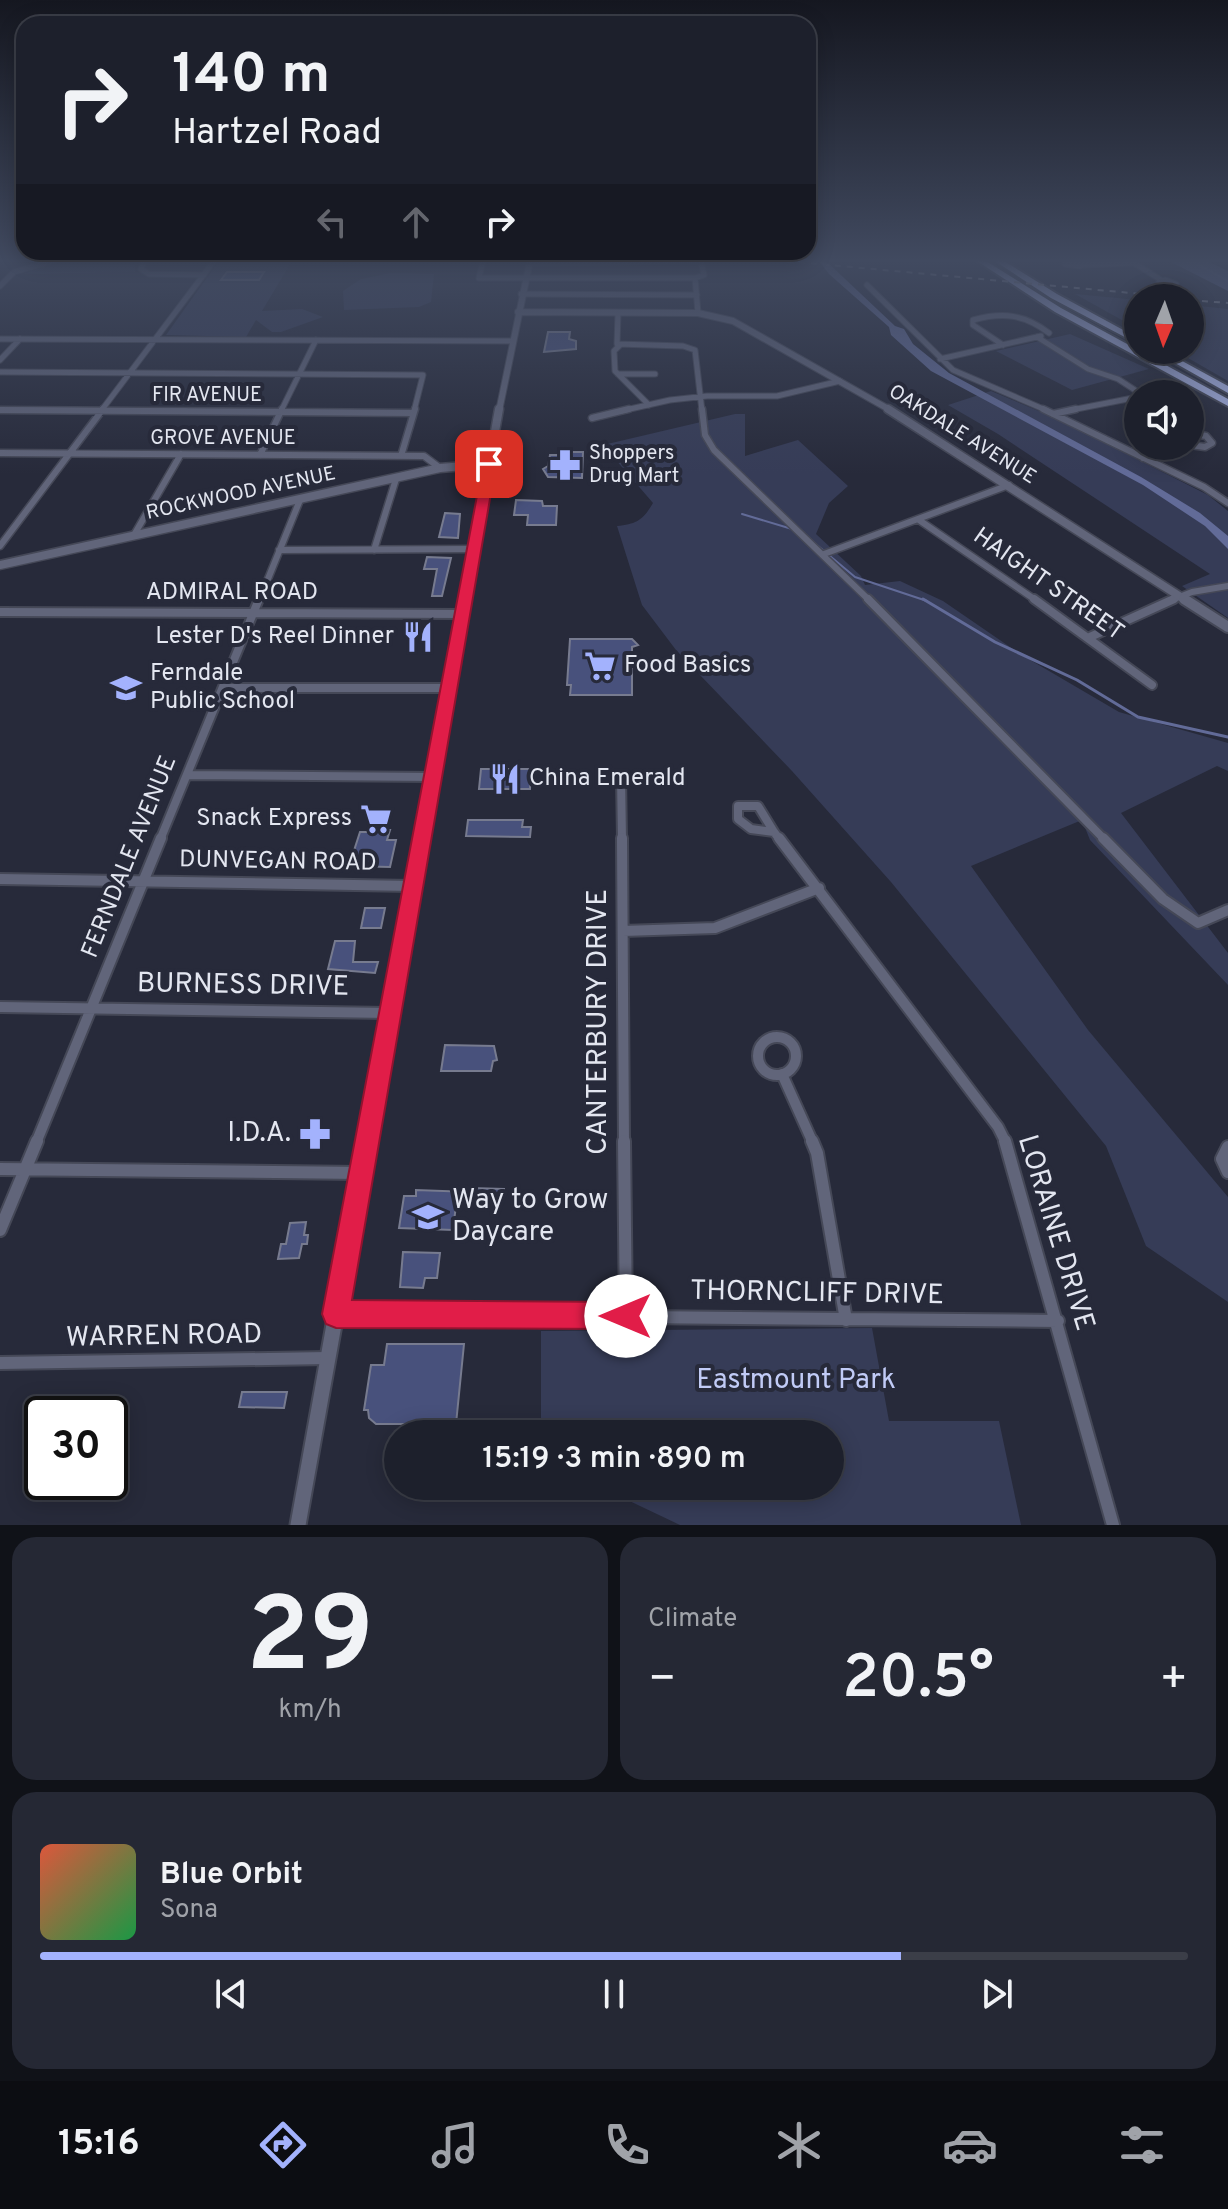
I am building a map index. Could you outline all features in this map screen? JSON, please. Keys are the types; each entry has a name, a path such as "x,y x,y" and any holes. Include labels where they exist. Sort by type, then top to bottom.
{"highway":[{"path":"1099,332 1228,403"},
{"path":"1181,364 1228,390"}],"street":[{"path":"0,546 160,332"},
{"path":"298,1525 514,332"},
{"path":"616,332 615,340 620,345 693,348 705,435 714,450 824,554 1152,888 1198,923 1228,910"},
{"name":"OAKDALE AVENUE","path":"753,332 840,381 1009,485 1228,627"},
{"path":"917,332 953,370 1124,450"},
{"path":"984,332 1003,345"},
{"path":"940,359 1048,332"},
{"path":"1037,337 1088,369 1124,383"},
{"path":"0,360 21,338"},
{"path":"0,339 512,341"},
{"path":"260,455 316,340"},
{"path":"620,345 614,351 617,374 649,405"},
{"path":"0,372 423,375 401,456"},
{"path":"617,374 655,374"},
{"path":"592,418 701,397 777,396 840,381"},
{"path":"1052,414 1124,398"},
{"name":"FIR AVENUE","path":"0,410 413,413"},
{"path":"1204,436 1212,443 1204,447"},
{"name":"GROVE AVENUE","path":"0,453 401,456 432,459 440,468"},
{"path":"134,535 181,454"},
{"path":"1144,460 1204,487 1228,503"},
{"name":"ROCKWOOD AVENUE","path":"0,565 440,468 489,464"},
{"path":"374,550 396,479"},
{"path":"824,554 1009,485"},
{"name":"FERNDALE AVENUE","path":"0,1230 300,500"},
{"name":"HAIGHT STREET","path":"919,520 1090,637 1152,685"},
{"path":"279,550 473,549"},
{"path":"1090,637 1180,596 1201,589 1228,586"},
{"name":"ADMIRAL ROAD","path":"0,612 464,614"},
{"path":"223,688 450,688"},
{"path":"187,775 432,777"},
{"name":"CANTERBURY DRIVE","path":"621,776 626,1316"},
{"name":"LORAINE DRIVE","path":"774,832 998,1127 1007,1145 1113,1525"},
{"name":"DUNVEGAN ROAD","path":"0,879 412,886"},
{"path":"623,931 715,928 819,888"},
{"name":"BURNESS DRIVE","path":"0,1007 389,1013"},
{"path":"782,1074 817,1153 846,1320"},
{"path":"1228,1147 1222,1159 1228,1172"},
{"path":"0,1169 361,1173"},
{"name":"THORNCLIFF DRIVE","path":"336,1314 1058,1321"},
{"name":"WARREN ROAD","path":"0,1363 328,1358"}],"green space":[{"path":"168,332 249,332 246,337 166,335"},
{"path":"1204,332 1228,332 1228,381 1198,364 1204,364"},
{"path":"1070,334 1124,358 1124,364 1138,364 1149,369 1072,390 996,351"},
{"path":"991,391 1058,419 1124,452 1124,460 1139,460 1208,495 1228,511 1228,618 1182,586 1210,574 998,434 948,405"},
{"path":"745,414 745,456 798,440 848,486 829,503 816,534 861,576 865,585 900,581 943,601 1020,654 1119,712 1228,743 1228,771 1217,766 1121,813 1228,953 1228,985 1090,840 1082,820 971,866 1088,1030 1228,1197 1228,1302 1146,1246 1106,1146 891,882 792,771 676,650 642,605 617,526 639,520 653,503 603,445"},
{"name":"Eastmount Park","path":"872,1328 889,1421 999,1421 1021,1525 680,1525 627,1500 844,1500 844,1420 541,1420 541,1331"}],"shaded area":[{"path":"890,332 906,332 913,344 949,373 1141,477 1200,513 1228,536 1228,549 1205,526 1143,485 931,371"}],"building":[{"path":"548,332 570,332 569,339 576,341 576,349 544,352"},
{"name":"Shoppers Drug Mart","path":"572,452 583,452 582,478 548,477 543,469 548,466 550,455 572,455"},
{"path":"516,500 542,501 543,506 557,506 556,525 527,525 528,515 514,515"},
{"path":"445,513 460,514 458,538 439,537"},
{"path":"427,557 451,558 442,596 432,596 437,569 424,569"},
{"name":"Food Basics","path":"570,639 632,639 638,645 632,647 632,695 570,695 571,685 567,685"},
{"name":"China Emerald","path":"481,769 531,769 530,789 479,789"},
{"path":"468,820 523,820 522,827 531,827 530,837 466,836"},
{"path":"390,830 387,840 396,840 390,867 349,866 360,832"},
{"path":"365,908 385,908 381,928 361,928"},
{"path":"335,941 355,941 353,962 378,962 375,973 328,969"},
{"path":"445,1045 494,1046 497,1060 493,1061 491,1071 441,1071"},
{"name":"Way to Grow Daycare","path":"470,1188 504,1189 504,1199 469,1198 468,1205 456,1205 453,1230 399,1228 404,1196 416,1196 416,1190 470,1192"},
{"path":"306,1222 304,1235 308,1235 307,1244 302,1244 299,1258 278,1259 281,1244 286,1244 290,1223"},
{"path":"403,1252 440,1253 437,1278 425,1278 423,1288 400,1287"},
{"path":"387,1344 464,1344 456,1420 384,1420 384,1424 376,1424 369,1418 368,1410 364,1410 371,1365 384,1365"},
{"path":"242,1392 287,1392 284,1408 239,1407"}],"waterway":[{"path":"742,514 792,529"},
{"path":"812,541 855,577 926,601"},
{"path":"926,601 995,642 1077,680 1138,717 1228,737"}],"place":[{"name":"Shoppers Drug Mart","path":"565,465"},
{"name":"Lester D's Reel Dinner","path":"418,637"},
{"name":"Food Basics","path":"600,666"},
{"name":"Ferndale Public School","path":"126,688"},
{"name":"China Emerald","path":"505,779"},
{"name":"Snack Express","path":"376,819"},
{"name":"I.D.A.","path":"315,1134"},
{"name":"Way to Grow Daycare","path":"428,1217"}],"route":[{"path":"489,464 336,1314 626,1316"}]}
